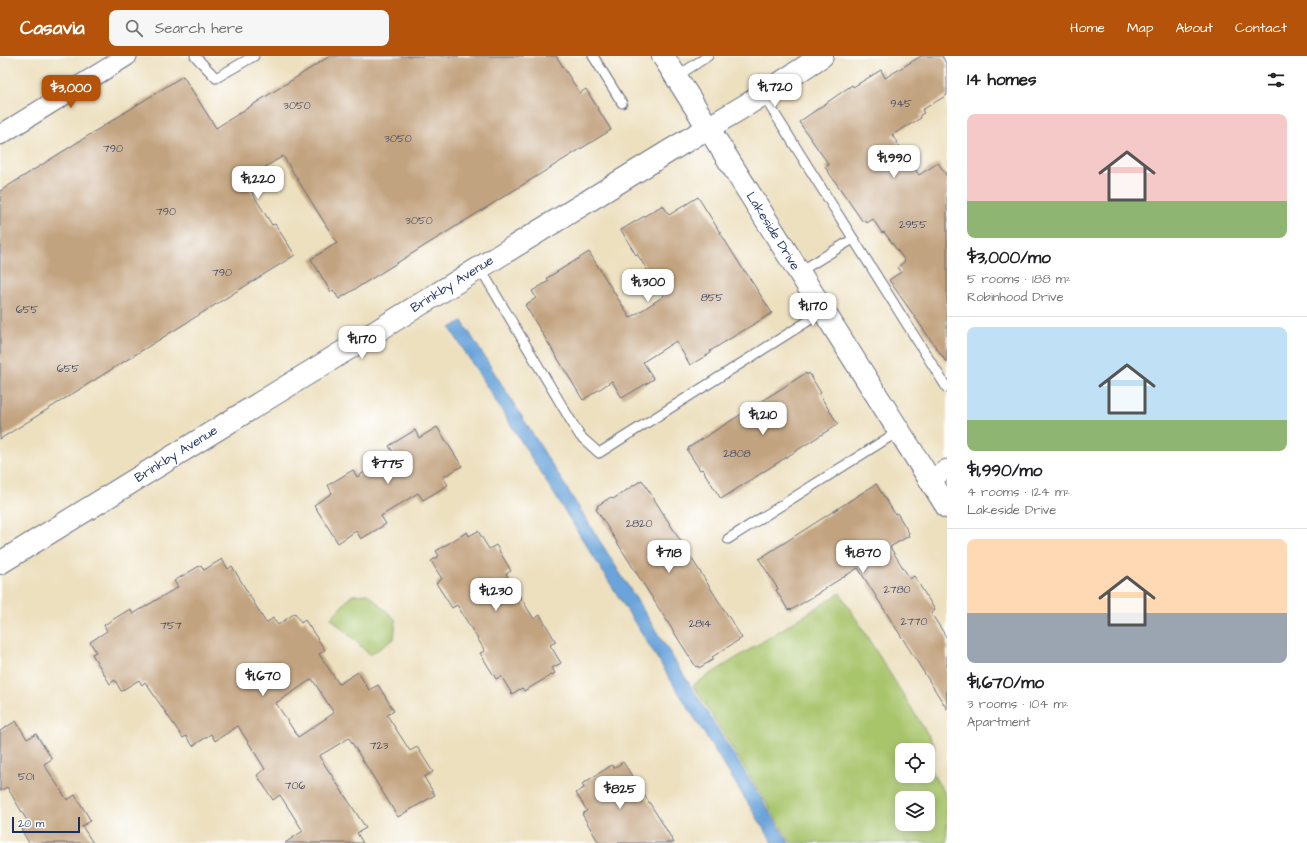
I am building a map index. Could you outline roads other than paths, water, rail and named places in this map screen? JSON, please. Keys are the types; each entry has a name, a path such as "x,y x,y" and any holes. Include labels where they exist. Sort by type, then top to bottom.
{"street":[{"name":"Lakeside Drive","path":"663,56 899,431 938,474 947,507"},
{"path":"0,135 118,58"},
{"name":"Brinkby Avenue","path":"0,563 670,150 763,95 813,59"}],"lane":[{"path":"195,56 216,78 254,56"},
{"path":"593,56 622,103"},
{"path":"676,76 708,56"},
{"path":"763,95 947,388"},
{"path":"799,272 853,239"},
{"path":"480,267 580,436 599,453 824,311"},
{"path":"728,539 899,431"}],"water":[{"path":"462,321 789,843 773,843 450,328"}]}
